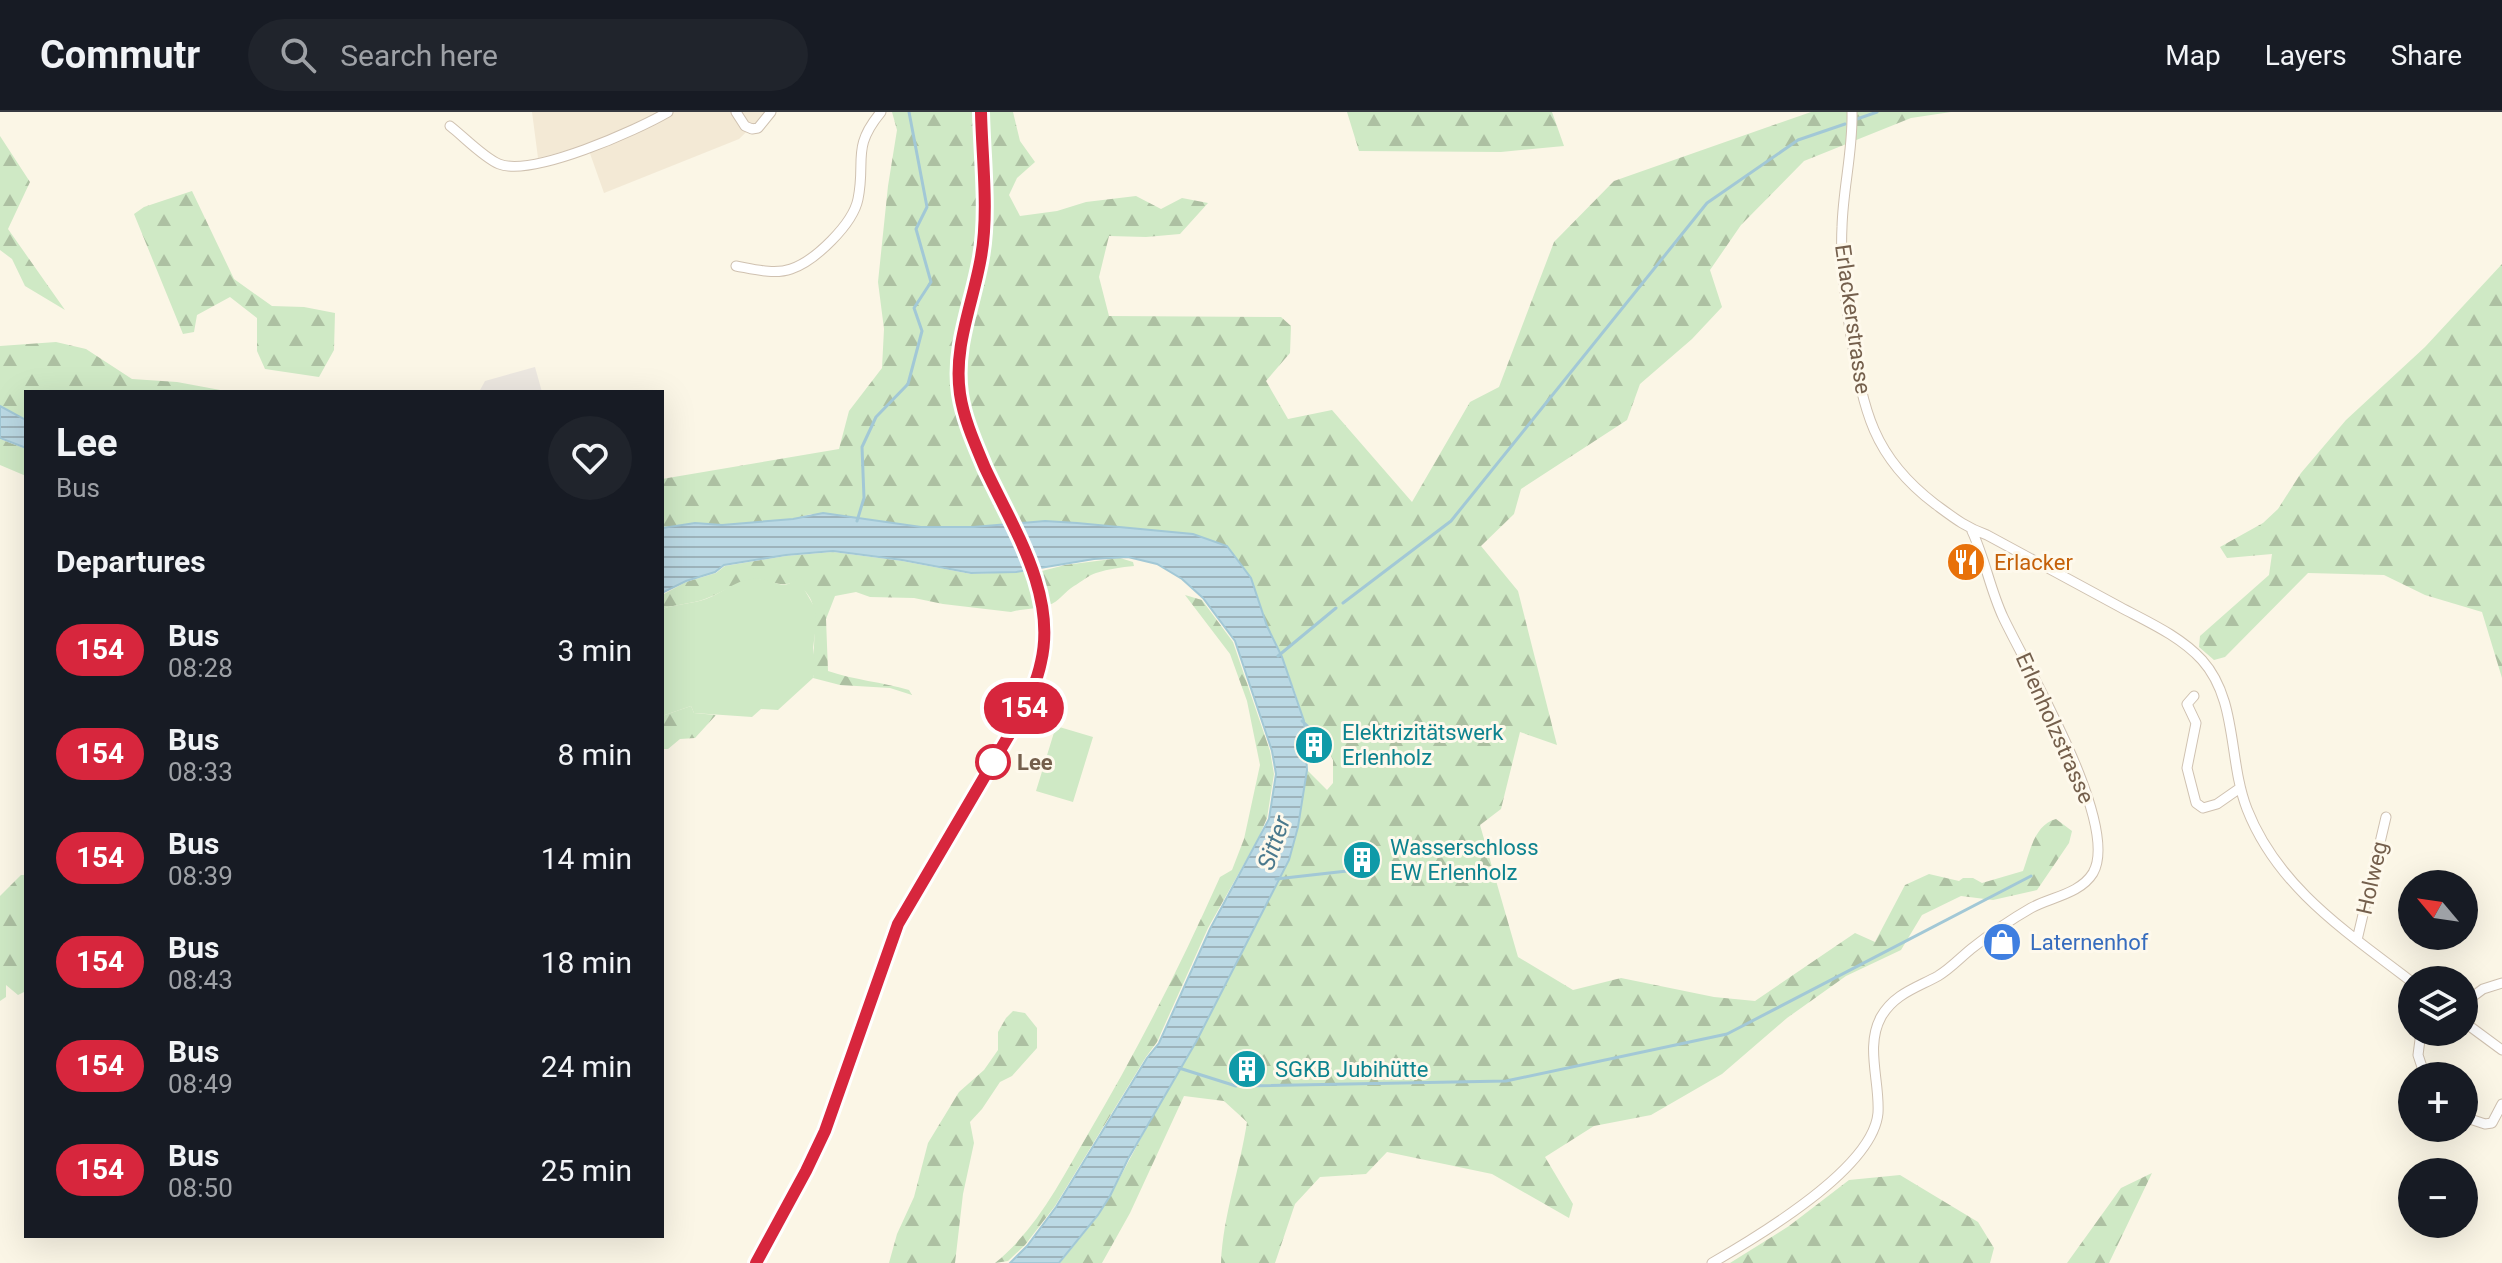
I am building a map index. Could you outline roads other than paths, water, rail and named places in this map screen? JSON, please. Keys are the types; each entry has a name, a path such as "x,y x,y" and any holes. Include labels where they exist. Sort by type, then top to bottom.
{"street":[{"path":"450,126 495,162 513,166 589,149 668,112"},
{"path":"736,112 745,126 752,129 758,128 771,112"},
{"path":"736,266 767,271 791,269 809,260 846,224 858,199 860,149 868,129 881,112"},
{"path":"756,1263 825,1131 898,924 1019,718 1032,690 1044,648 1042,603 1032,570 968,426 961,399 958,361 961,336 983,238 981,112"},
{"name":"Erlackerstrasse","path":"1852,112 1841,253 1850,328 1867,414 1881,446 1914,488 1972,531 1987,535 2165,631 2195,653 2214,676 2222,692 2240,788 2261,840 2283,873 2318,909 2398,971"},
{"name":"Erlenholzstrasse","path":"1712,1263 1762,1234 1842,1173 1860,1152 1877,1118 1879,1093 1874,1034 1893,1001 1938,975 2033,907 2082,885 2092,874 2098,860 2095,819 2074,760 2001,613 1972,531"},
{"path":"2194,696 2187,704 2196,723 2187,768 2196,803 2203,808 2217,804 2240,788"},
{"name":"Holweg","path":"2357,940 2386,817"},
{"path":"2478,993 2502,983"},
{"path":"2478,1032 2502,1050"},
{"path":"2478,1122 2492,1123 2502,1104"}],"water":[{"path":"0,406 24,419 24,447 0,438"},
{"name":"Sitter","path":"823,513 921,527 973,527 1045,521 1193,534 1227,546 1251,578 1267,626 1282,657 1304,721 1307,770 1289,860 1196,1042 1110,1196 1059,1263 1010,1263 1056,1207 1159,1043 1210,929 1269,819 1276,774 1272,751 1235,641 1203,598 1182,579 1157,564 1128,557 1094,559 1016,572 971,573 833,551 724,565 715,572 664,592 664,528 695,523 722,525 793,519"}],"waterway":[{"path":"857,521 864,498 862,447 876,417 908,384 922,331 914,308 931,282 916,229 927,207 909,112"},
{"path":"1857,119 1877,112"},
{"path":"1343,603 1451,521 1707,203 1798,140 1845,124"},
{"path":"1278,656 1336,608"},
{"path":"1302,721 1317,735"},
{"name":"Sitter","path":"1276,879 1356,870"},
{"path":"1242,1086 1506,1081 1727,1034 2031,876"},
{"path":"1179,1068 1236,1086"}],"place":[{"name":"Erlacker","path":"1966,562"},
{"name":"Elektrizitätswerk Erlenholz","path":"1314,745"},
{"name":"Lee","path":"993,762"},
{"name":"Wasserschloss EW Erlenholz","path":"1362,860"},
{"name":"Laternenhof","path":"2002,942"},
{"name":"SGKB Jubihütte","path":"1247,1069"}]}
